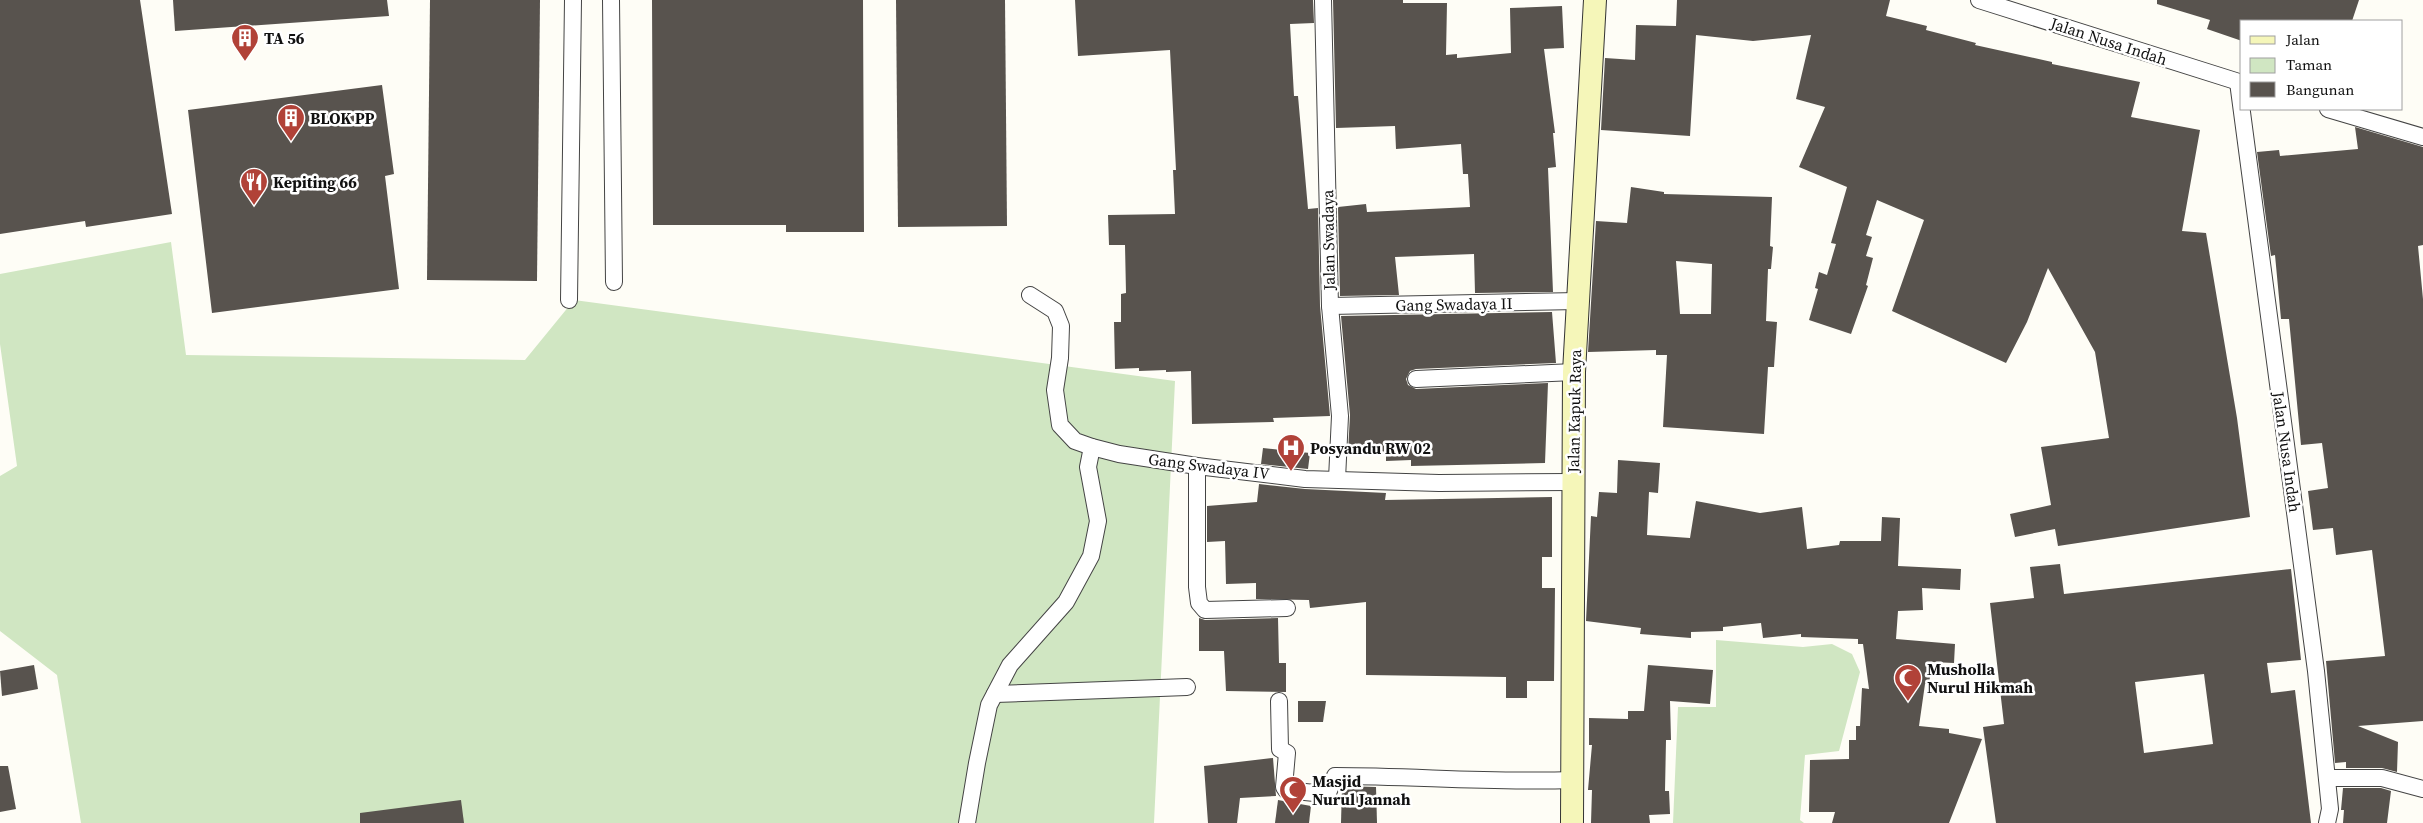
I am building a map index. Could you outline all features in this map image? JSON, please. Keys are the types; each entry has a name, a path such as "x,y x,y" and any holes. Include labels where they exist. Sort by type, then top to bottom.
{"main road":[{"name":"Jalan Kapuk Raya","path":"1572,823 1572,482 1574,372 1595,0"}],"street":[{"path":"569,300 573,0"},
{"path":"611,0 614,282"},
{"name":"Jalan Swadaya","path":"1323,0 1330,306 1340,416 1337,479"},
{"name":"Jalan Nusa Indah","path":"1979,0 2240,82"},
{"name":"Jalan Nusa Indah","path":"2244,110 2316,671 2330,809 2327,823"},
{"path":"2331,110 2423,137"},
{"name":"Gang Swadaya IV","path":"1030,296 1055,311 1061,326 1060,358 1055,390 1060,426 1076,441 1092,447 1119,454 1197,466 1305,479 1439,483 1572,482"},
{"name":"Gang Swadaya II","path":"1330,306 1578,301"},
{"path":"1416,379 1574,372"},
{"path":"967,823 989,705 1010,665 1066,602 1091,556 1098,521 1088,467 1092,447"},
{"path":"1197,466 1197,587 1199,603 1205,610 1286,608"},
{"path":"995,694 1187,688"},
{"path":"1279,700 1280,749 1286,753 1284,787 1286,790 1328,793 1335,776 1388,776 1528,782 1572,780"},
{"path":"2327,778 2382,778 2423,789"}],"green space":[{"path":"171,242 186,355 525,360 574,300 1175,381 1154,823 81,823 57,675 0,631 0,476 17,466 0,344 0,274"},
{"path":"1716,640 1803,647 1832,644 1852,654 1860,672 1839,751 1805,755 1800,820 1804,823 1673,823 1678,707 1716,707"}],"building":[{"path":"0,0 140,0 172,214 86,227 85,221 0,234"},
{"path":"173,0 387,0 389,16 175,31"},
{"path":"430,0 540,0 537,281 427,280"},
{"path":"652,0 863,0 864,232 786,232 786,225 653,225"},
{"path":"896,0 1005,0 1007,226 898,227"},
{"path":"1075,0 1313,0 1314,23 1290,24 1294,96 1298,96 1308,209 1318,208 1320,306 1330,416 1273,418 1274,422 1192,424 1191,371 1166,372 1166,370 1139,371 1139,368 1115,369 1114,322 1121,322 1121,294 1126,293 1125,245 1109,245 1108,215 1175,214 1173,170 1176,170 1170,50 1078,56"},
{"path":"1333,0 1403,0 1403,3 1447,3 1446,55 1457,54 1457,58 1511,53 1510,8 1562,6 1564,48 1544,49 1555,133 1553,133 1556,167 1548,168 1553,292 1475,293 1474,254 1395,257 1399,295 1340,296 1338,207 1366,204 1367,212 1470,207 1468,174 1463,174 1461,144 1396,149 1395,126 1336,128"},
{"path":"1677,0 1890,0 1886,16 1927,26 1926,30 1976,43 1975,45 2052,62 2052,64 2140,82 2131,117 2200,130 2182,231 2206,233 2237,418 2250,517 2058,546 2055,529 2015,537 2010,514 2051,505 2041,447 2109,438 2095,352 2048,268 2027,322 2006,363 1892,311 1924,220 1877,200 1866,235 1872,237 1866,256 1873,258 1866,285 1868,286 1851,334 1809,320 1818,289 1815,288 1819,272 1827,275 1836,244 1831,243 1847,187 1799,167 1825,107 1796,99 1811,35 1753,41 1696,35 1690,136 1601,130 1605,58 1635,60 1636,25 1676,26"},
{"path":"2157,0 2359,0 2352,20 2240,20 2240,40 2207,29 2210,20 2157,4"},
{"path":"382,85 394,174 385,176 399,289 212,313 188,110"},
{"path":"2355,127 2423,147 2423,245 2418,246 2423,299 2423,721 2358,726 2398,742 2397,772 2382,768 2346,768 2346,762 2335,763 2326,661 2385,656 2372,550 2336,555 2333,528 2313,530 2308,491 2328,488 2322,443 2301,445 2289,319 2281,319 2275,255 2271,256 2257,152 2279,150 2280,156 2358,149"},
{"path":"1631,187 1664,192 1664,194 1772,197 1770,246 1773,247 1771,269 1768,269 1766,321 1777,322 1774,367 1768,367 1764,434 1663,427 1667,355 1656,355 1656,350 1588,352 1596,221 1627,223","holes":["1676,261 1712,264 1711,314 1680,314"]},
{"path":"1552,312 1556,363 1416,369 1410,371 1406,379 1408,385 1416,389 1548,383 1545,463 1411,466 1411,460 1386,461 1386,453 1348,452 1350,415 1341,316"},
{"path":"1263,448 1310,453 1308,469 1261,464"},
{"path":"1618,460 1660,463 1658,493 1649,492 1647,535 1690,538 1696,501 1760,513 1802,507 1807,549 1839,545 1840,541 1881,541 1882,517 1900,518 1898,566 1961,569 1960,590 1922,588 1923,610 1898,611 1896,639 1955,644 1954,663 1932,662 1929,684 1925,684 1919,726 1949,729 1949,733 1982,739 1949,823 1832,823 1835,812 1809,812 1810,760 1849,759 1849,740 1856,740 1856,726 1860,726 1862,688 1869,689 1863,644 1858,644 1858,639 1801,637 1801,634 1763,638 1761,623 1723,627 1723,631 1691,632 1691,638 1640,634 1641,628 1586,621 1591,516 1597,517 1599,492 1617,493"},
{"path":"1259,484 1305,489 1386,493 1385,500 1552,497 1552,557 1542,557 1542,588 1555,588 1554,681 1527,681 1527,698 1506,698 1506,677 1366,675 1366,602 1310,608 1309,600 1256,599 1256,583 1226,584 1225,541 1207,542 1207,506 1257,502"},
{"path":"2060,564 2064,594 2291,569 2301,660 2267,663 2271,693 2295,690 2311,823 1996,823 1983,727 2004,724 1990,603 2034,598 2030,567","holes":["2204,674 2213,744 2144,753 2135,682"]},
{"path":"1199,618 1205,620 1278,618 1279,663 1286,663 1286,692 1226,691 1224,651 1199,651"},
{"path":"34,665 38,689 2,696 0,671"},
{"path":"1648,665 1713,670 1710,704 1670,701 1671,740 1666,740 1665,791 1669,791 1670,814 1649,815 1650,823 1591,823 1592,790 1588,790 1592,745 1589,745 1589,718 1628,719 1628,711 1644,711"},
{"path":"1298,701 1326,701 1323,722 1298,722"},
{"path":"1273,758 1276,796 1240,798 1237,823 1208,823 1204,766"},
{"path":"0,766 8,766 16,809 0,812"},
{"path":"1342,786 1376,787 1377,823 1341,823"},
{"path":"2343,788 2381,788 2391,791 2387,823 2343,823 2344,810 2341,810"},
{"path":"461,800 464,823 360,823 360,813"},
{"name":"Masjid Nurul Jannah","path":"1278,800 1311,806 1309,823 1275,823"}],"place":[{"name":"TA 56","path":"245,62"},
{"name":"BLOK PP","path":"291,142"},
{"name":"Kepiting 66","path":"254,206"},
{"name":"Posyandu RW 02","path":"1291,472"},
{"name":"Musholla Nurul Hikmah","path":"1908,702"},
{"name":"Masjid Nurul Jannah","path":"1293,814"}]}
